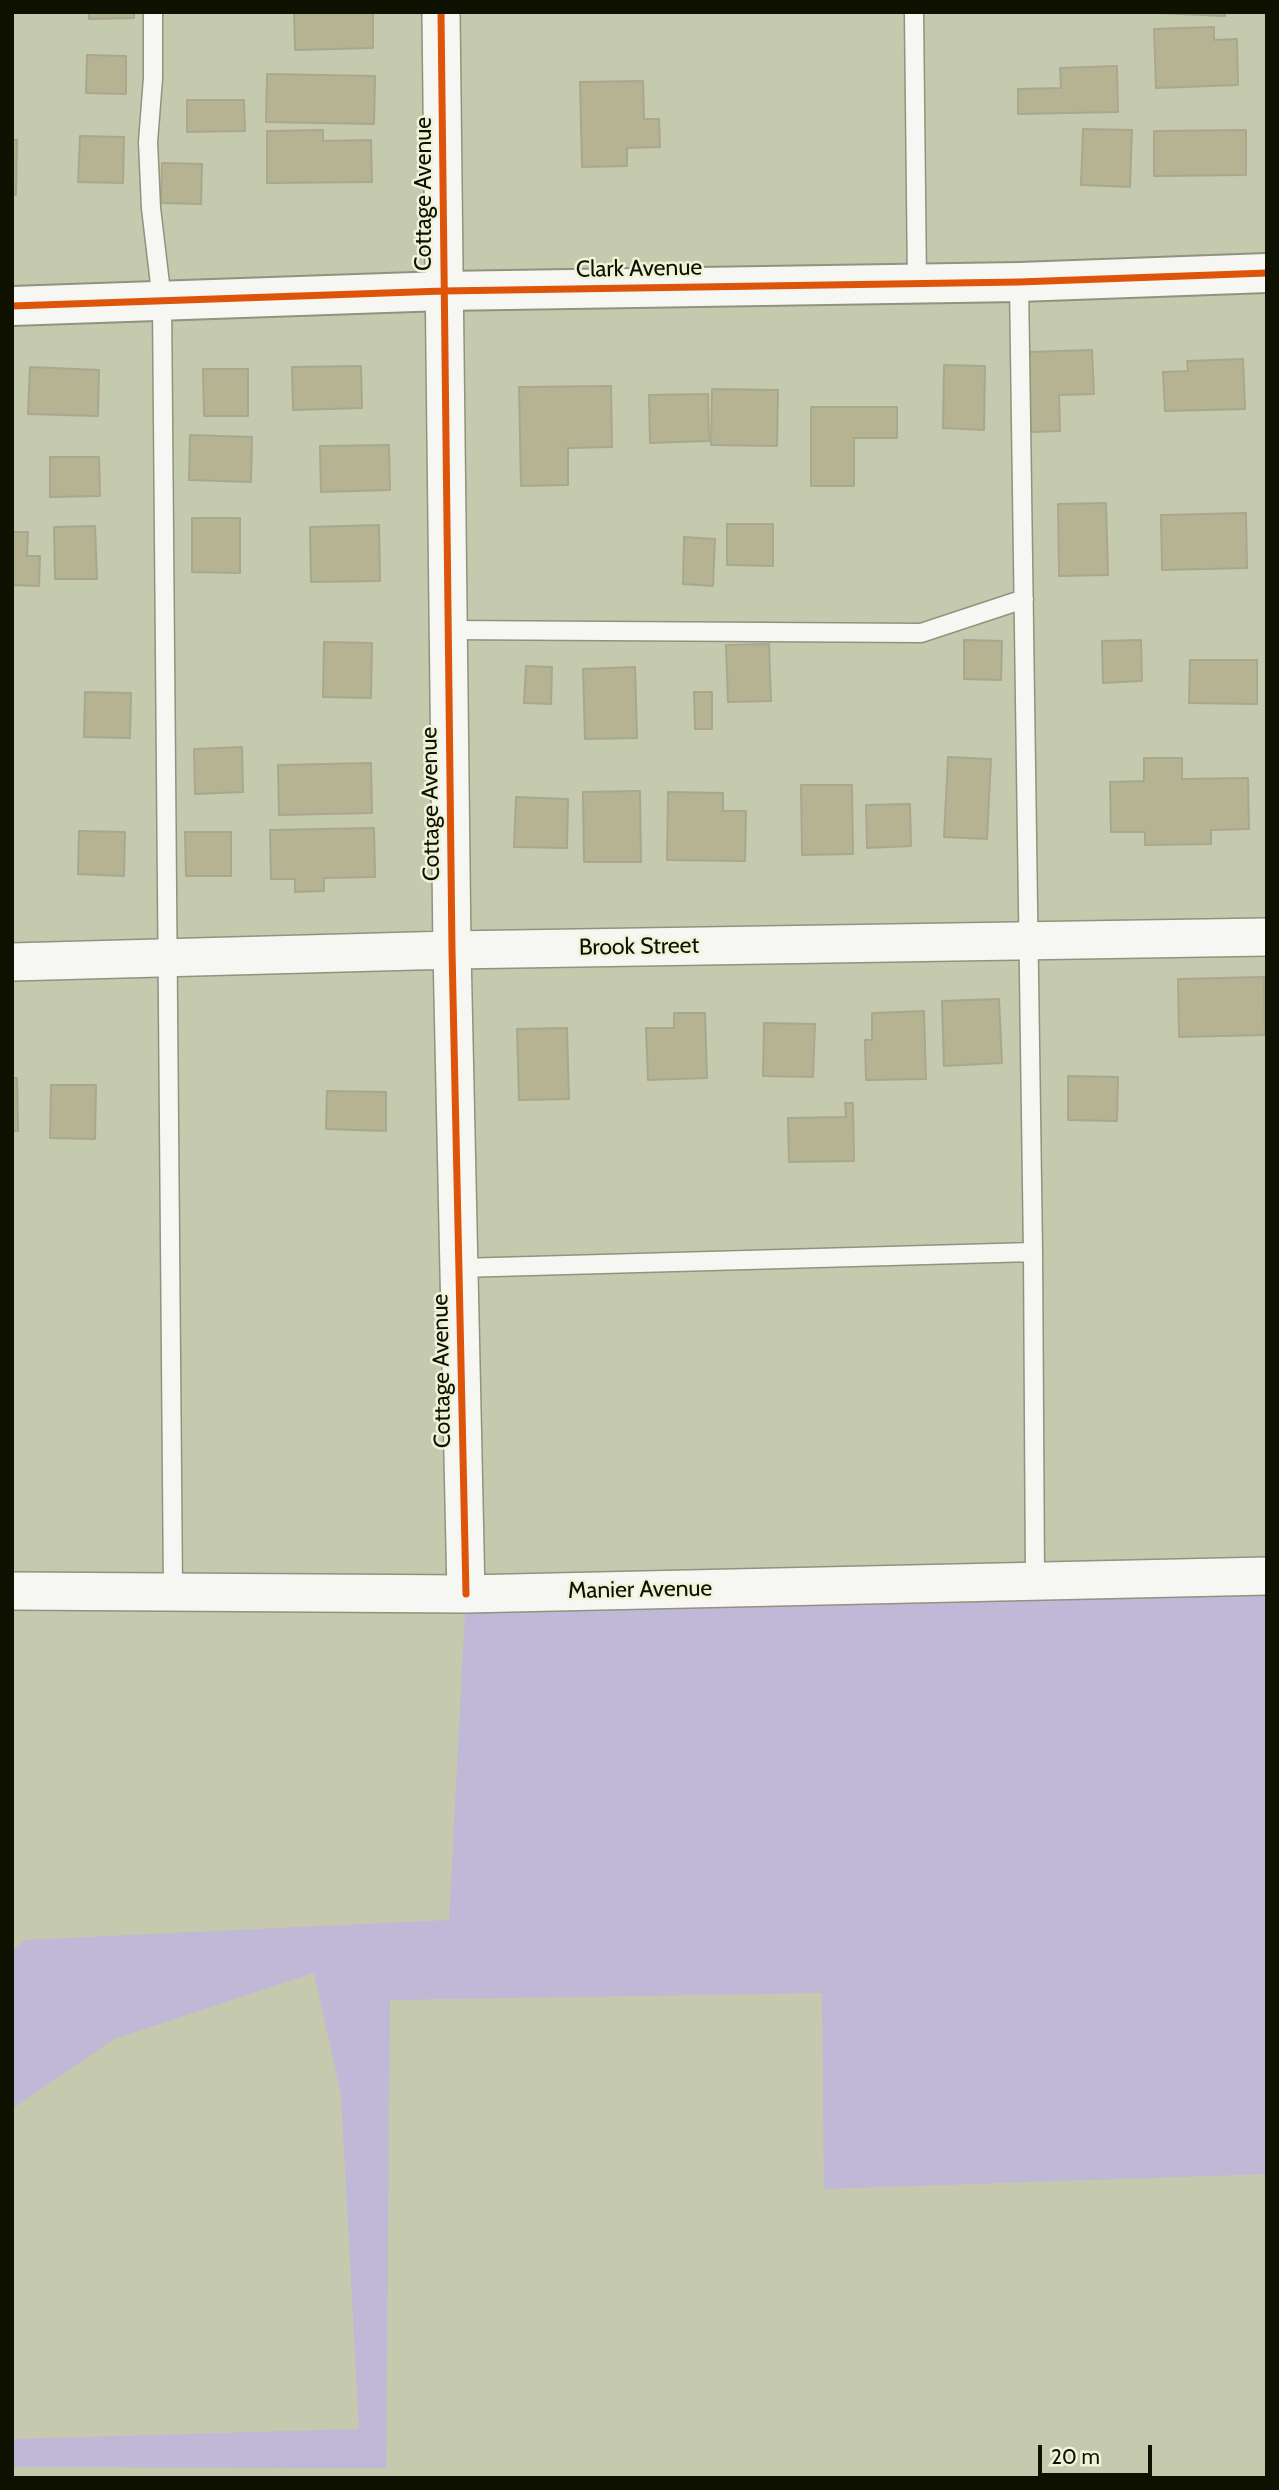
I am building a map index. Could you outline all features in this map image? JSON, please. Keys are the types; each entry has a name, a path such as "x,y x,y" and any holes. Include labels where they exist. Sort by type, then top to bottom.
{"street":[{"name":"Cottage Avenue","path":"441,12 452,950 466,1594"},
{"name":"Clark Avenue","path":"12,306 443,291 1019,282 1267,272"},
{"name":"Brook Street","path":"12,962 452,950 1267,937"},
{"name":"Manier Avenue","path":"12,1591 466,1594 1267,1576"}],"lane":[{"path":"153,12 153,78 148,142 151,208 162,301 173,1592"},
{"path":"914,12 917,284"},
{"path":"1019,282 1035,1581"},
{"path":"448,630 921,633 1024,599"},
{"path":"459,1268 1033,1252"}],"shaded area":[{"path":"1267,1576 1267,2174 824,2189 822,1993 390,2000 386,2468 12,2467 12,2439 359,2429 341,2094 314,1973 114,2039 12,2109 12,1951 25,1940 449,1920 466,1594"}],"building":[{"path":"89,12 134,12 134,18 89,19"},
{"path":"294,12 373,12 373,48 295,50"},
{"path":"1135,12 1225,12 1225,16"},
{"path":"1214,27 1214,40 1237,39 1238,85 1156,88 1154,29"},
{"path":"87,55 126,56 126,94 86,93"},
{"path":"1117,66 1118,112 1018,114 1018,89 1061,88 1060,68"},
{"path":"267,74 375,76 374,124 266,122"},
{"path":"643,81 644,119 659,119 660,147 627,148 627,166 582,167 580,82"},
{"path":"187,100 244,100 245,131 187,132"},
{"path":"1083,129 1132,130 1130,187 1081,185"},
{"path":"323,130 323,141 371,140 372,182 267,183 267,131"},
{"path":"1246,130 1246,175 1154,176 1154,131"},
{"path":"80,136 124,137 123,183 78,182"},
{"path":"12,140 17,140 16,195 12,195"},
{"path":"162,163 202,164 201,204 161,203"},
{"path":"1092,350 1094,394 1059,395 1060,431 1031,432 1028,352"},
{"path":"1243,359 1245,409 1165,411 1163,372 1188,371 1187,361"},
{"path":"944,365 985,366 984,430 943,428"},
{"path":"361,366 362,408 293,410 292,367"},
{"path":"30,367 99,370 98,416 28,414"},
{"path":"203,369 248,369 248,416 204,416"},
{"path":"611,386 612,447 568,448 568,485 521,486 519,387"},
{"path":"712,389 778,390 777,446 711,445"},
{"path":"708,394 709,441 650,443 649,395"},
{"path":"811,407 897,407 897,438 854,438 854,486 811,486"},
{"path":"190,435 252,437 251,482 189,480"},
{"path":"389,445 390,490 321,492 320,446"},
{"path":"50,457 99,457 100,496 50,497"},
{"path":"1106,503 1108,575 1059,576 1058,504"},
{"path":"1246,513 1247,568 1162,570 1161,515"},
{"path":"192,518 240,518 240,573 192,572"},
{"path":"727,524 773,524 773,566 727,565"},
{"path":"379,525 380,581 311,582 310,527"},
{"path":"95,526 97,579 55,579 54,527"},
{"path":"12,532 28,532 27,556 40,556 39,586 12,585"},
{"path":"684,537 715,539 713,586 683,584"},
{"path":"964,640 1002,641 1001,680 964,679"},
{"path":"1141,640 1142,681 1103,683 1102,641"},
{"path":"324,642 372,643 371,698 323,697"},
{"path":"769,644 771,701 728,702 726,645"},
{"path":"1190,660 1257,660 1257,704 1189,703"},
{"path":"526,666 552,667 551,704 524,703"},
{"path":"635,667 637,738 585,739 583,669"},
{"path":"85,692 131,693 130,738 84,737"},
{"path":"694,692 712,692 712,729 695,729"},
{"path":"242,747 243,792 195,794 194,749"},
{"path":"948,757 991,759 987,839 944,837"},
{"path":"1144,758 1182,758 1182,779 1248,778 1249,829 1211,830 1211,844 1145,845 1145,832 1111,832 1110,782 1144,781"},
{"path":"371,763 372,813 279,815 278,765"},
{"path":"801,785 852,785 853,854 802,855"},
{"path":"640,791 641,862 584,862 583,792"},
{"path":"668,792 723,793 723,811 746,811 745,861 667,860"},
{"path":"516,797 568,799 567,848 514,847"},
{"path":"910,804 911,846 867,848 866,805"},
{"path":"374,828 375,877 324,878 324,891 295,892 295,879 271,879 270,830"},
{"path":"79,831 125,832 124,876 78,874"},
{"path":"185,832 231,832 231,876 186,876"},
{"path":"1264,977 1265,1035 1179,1037 1178,979"},
{"path":"999,999 1002,1063 944,1066 942,1001"},
{"path":"924,1011 926,1079 866,1080 865,1040 872,1040 872,1013"},
{"path":"674,1013 705,1013 707,1078 648,1080 646,1028 674,1028"},
{"path":"764,1023 815,1024 813,1077 763,1076"},
{"path":"567,1028 569,1099 519,1100 517,1029"},
{"path":"1068,1076 1118,1077 1117,1121 1068,1120"},
{"path":"12,1078 17,1078 18,1131 12,1131"},
{"path":"51,1085 96,1085 95,1139 50,1138"},
{"path":"327,1091 386,1092 386,1131 326,1129"},
{"path":"845,1103 853,1103 854,1161 789,1162 788,1118 846,1117"}],"cycle path":[{"path":"441,12 452,950 466,1594"},
{"path":"12,306 443,291 1019,282 1267,273"}]}
